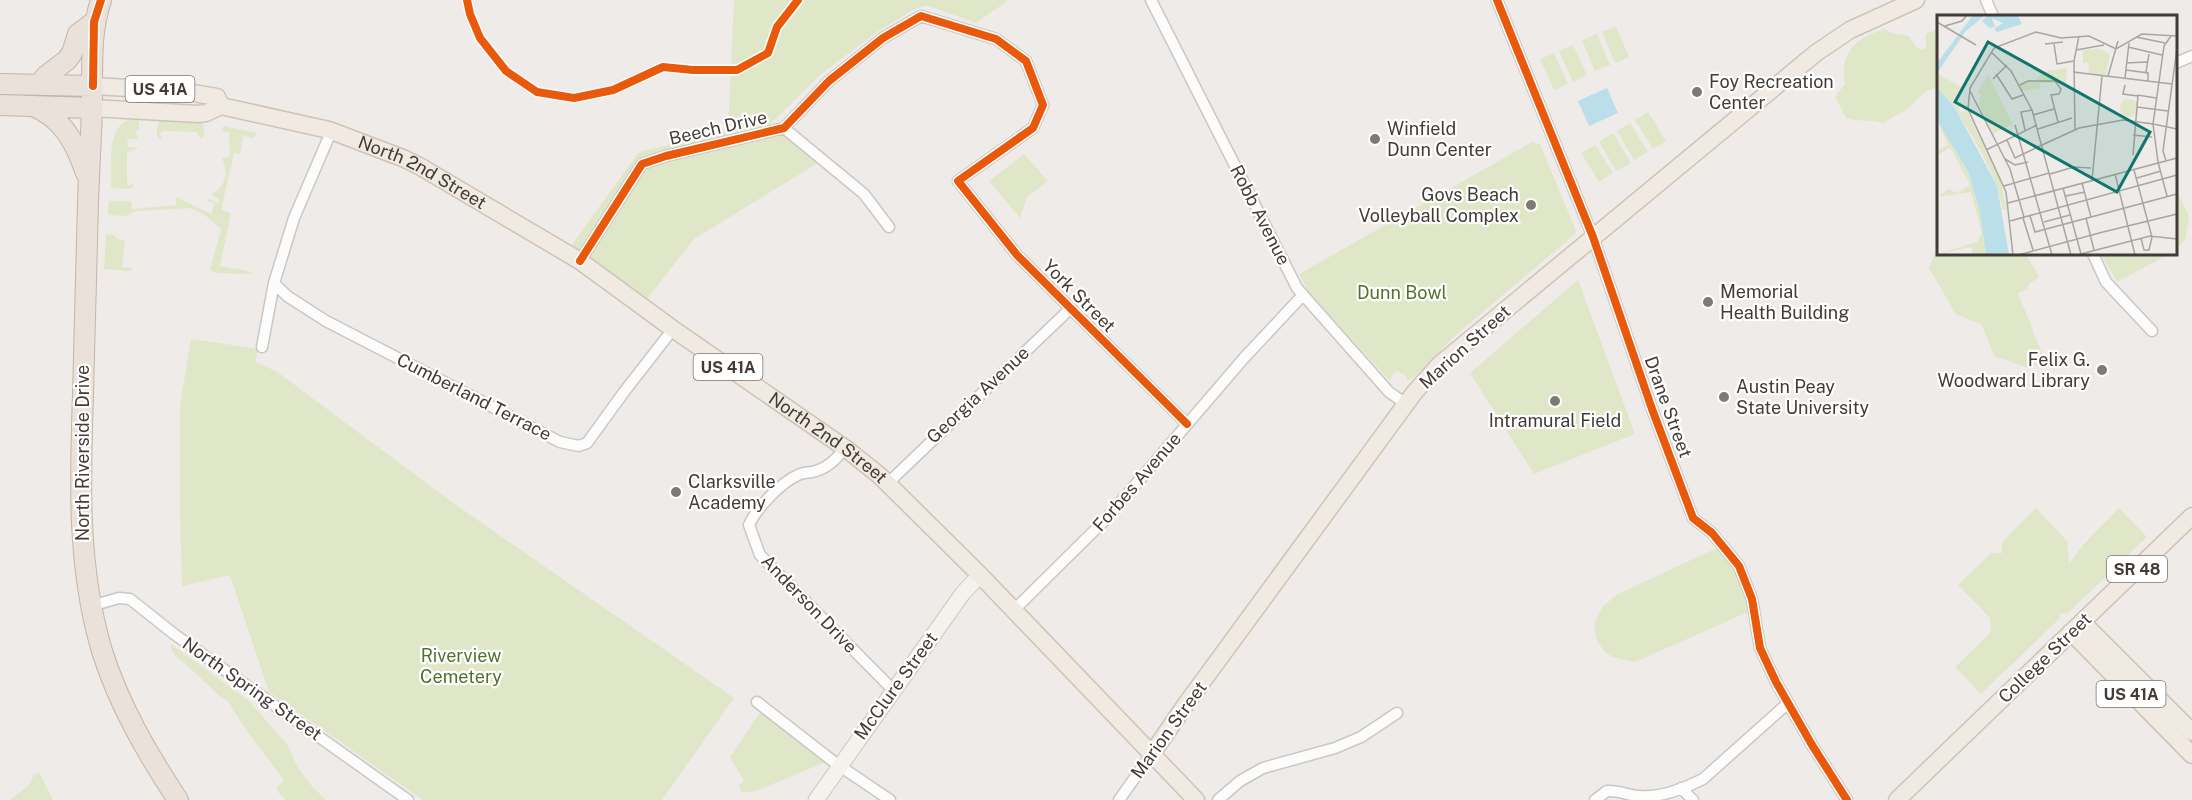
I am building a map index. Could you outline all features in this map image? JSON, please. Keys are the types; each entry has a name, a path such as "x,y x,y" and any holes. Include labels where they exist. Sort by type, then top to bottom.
{"highway":[{"path":"39,85 46,76 68,60 78,34 94,22 101,0"},
{"name":"North Riverside Drive","path":"94,22 84,286 81,520 85,576 102,650 124,707 156,767 178,800"},
{"name":"North 2nd Street","path":"0,84 93,86"},
{"name":"North 2nd Street","path":"0,105 92,108"},
{"path":"33,106 53,117 67,132 81,157 89,182"}],"main road":[{"name":"Marion Street","path":"1151,755 1406,404 1439,364 1816,53 1850,30 1916,0"},
{"name":"North 2nd Street","path":"93,86 200,93 217,97 221,106"},
{"name":"North 2nd Street","path":"92,108 198,114 221,106 329,130 405,159 580,261 673,329 845,448 887,484 980,575 1196,800"},
{"name":"College Street","path":"1897,800 2192,516"},
{"name":"McClure Street","path":"816,800 892,690 963,593 980,575"},
{"name":"US 41A","path":"2077,627 2192,732"},
{"name":"US 41A","path":"2077,627 2192,755"}],"street":[{"name":"Robb Avenue","path":"1151,0 1302,296 1389,392 1406,404"},
{"name":"Drane Street","path":"1497,0 1593,237 1652,410 1693,518 1712,533 1739,566 1752,598 1761,648 1787,704 1847,800"},
{"path":"1986,0 1993,15"},
{"name":"Beech Drive","path":"580,261 642,164 666,156 784,128 829,81 883,38 921,16 996,39 1026,61 1042,105 1033,128 958,181"},
{"path":"2177,62 2192,56"},
{"path":"784,128 864,194 889,226"},
{"path":"262,348 274,283 294,218 328,139 329,130"},
{"name":"York Street","path":"958,181 1017,255 1187,424"},
{"path":"2093,255 2106,282 2152,331"},
{"name":"Cumberland Terrace","path":"274,283 287,296 326,321 560,442 579,446 587,443 673,329"},
{"name":"Forbes Avenue","path":"1014,610 1106,519 1187,424 1302,296"},
{"name":"Georgia Avenue","path":"887,484 1071,308"},
{"name":"Anderson Drive","path":"845,448 832,463 817,471 798,475 782,486 754,513 749,525 760,555 892,690"},
{"name":"North Spring Street","path":"91,606 119,598 130,599 174,634 408,800"},
{"path":"756,702 839,766 888,799"},
{"path":"1595,800 1608,791 1643,796 1660,794 1703,778 1787,704"},
{"path":"1218,800 1240,781 1263,768 1335,748 1361,737 1397,713"},
{"name":"Marion Street","path":"1119,800 1151,755"},
{"path":"1681,788 1694,800"}],"green space":[{"path":"734,0 1009,0 976,23 926,5 913,10 877,32 820,75 771,123 818,163 694,239 639,309 565,254 639,152 728,131"},
{"path":"1616,26 1629,57 1615,63 1602,32"},
{"path":"1885,29 1892,33 1909,36 1917,48 1922,50 1926,48 1926,34 1937,29 1937,87 1926,91 1906,110 1883,123 1846,118 1835,97 1845,84 1844,64 1847,55 1858,42"},
{"path":"1597,34 1610,65 1595,71 1582,40"},
{"path":"1573,45 1587,75 1573,82 1559,51"},
{"path":"1554,53 1568,84 1554,90 1540,59"},
{"path":"1648,112 1666,141 1653,149 1635,120"},
{"path":"139,118 139,131 135,131 139,139 127,139 128,147 139,147 127,153 127,182 129,186 134,183 134,186 130,189 111,188 111,155 115,134 120,126"},
{"path":"160,119 202,123 204,136 201,139 197,132 163,131 159,134 163,140 161,140 157,136"},
{"path":"1630,123 1648,152 1634,160 1617,131"},
{"path":"223,126 257,133 253,138 243,136 240,154 234,153 221,210 231,213 220,266 248,271 252,274 216,273 210,270 221,229 194,210 189,208 137,211 125,216 108,215 109,201 131,201 132,209 176,205 176,197 211,214 215,204 208,201 209,199 218,203 219,199 212,195 225,179 222,158 230,157 229,132 222,132"},
{"path":"1613,133 1631,163 1616,171 1599,142"},
{"name":"Dunn Bowl","path":"1532,142 1540,144 1576,231 1575,234 1458,333 1413,378 1407,381 1407,377 1398,371 1393,374 1390,381 1309,293 1299,274"},
{"path":"2179,142 2177,178 2177,144"},
{"path":"1595,145 1613,173 1599,182 1581,153"},
{"path":"1024,154 1048,181 1027,197 1020,218 989,181"},
{"path":"2177,178 2179,195 2189,217 2185,240 2177,249"},
{"path":"106,234 125,240 122,267 131,268 132,271 104,269"},
{"path":"1937,248 1937,255 2027,255 2039,277 2029,284 2027,289 2018,293 2045,361 2029,368 1994,356 1982,325 1956,314 1929,268"},
{"path":"2102,255 2167,255 2117,282"},
{"name":"Intramural Field","path":"1578,280 1635,434 1534,474 1470,373"},
{"name":"Riverview Cemetery","path":"191,339 259,349 255,362 276,371 449,500 734,698 662,800 423,800 269,692 230,575 182,586 180,406"},
{"path":"2036,508 2067,541 2069,564 2082,546 2119,508 2147,537 2067,614 2060,613 2059,619 1981,694 1955,667 1991,632 1990,618 1958,585 1991,553 2002,553 2002,542"},
{"path":"1717,548 1738,577 1748,612 1635,662 1612,657 1604,651 1597,641 1594,623 1603,606 1618,594"},
{"path":"171,644 248,700 287,744 297,766 326,800 286,800 278,792 277,787 284,780 244,727 228,701 176,656 171,649"},
{"path":"762,710 828,761 756,791 742,793 739,786 744,781 730,757"},
{"path":"39,772 53,800 10,800 28,786 34,775"}],"water":[{"path":"1607,88 1618,113 1589,126 1578,101"}],"cycle path":[{"path":"93,86 94,22 101,0"},
{"path":"467,0 480,38 506,71 537,92 574,98 613,90 663,67 737,70 768,53 777,27 798,0"},
{"path":"1497,0 1593,237 1652,409 1693,518 1712,533 1739,566 1752,599 1760,648 1776,682 1812,745 1847,800"},
{"path":"580,261 642,164 666,156 784,128 829,81 883,38 921,16 996,39 1026,61 1043,105 1033,128 958,181 1017,255 1187,424"}],"place":[{"name":"Foy Recreation Center","path":"1697,92"},
{"name":"Winfield Dunn Center","path":"1375,139"},
{"name":"Govs Beach Volleyball Complex","path":"1531,205"},
{"name":"Memorial Health Building","path":"1708,302"},
{"name":"Felix G. Woodward Library","path":"2102,370"},
{"name":"Austin Peay State University","path":"1724,397"},
{"name":"Intramural Field","path":"1555,401"},
{"name":"Clarksville Academy","path":"676,492"}]}
